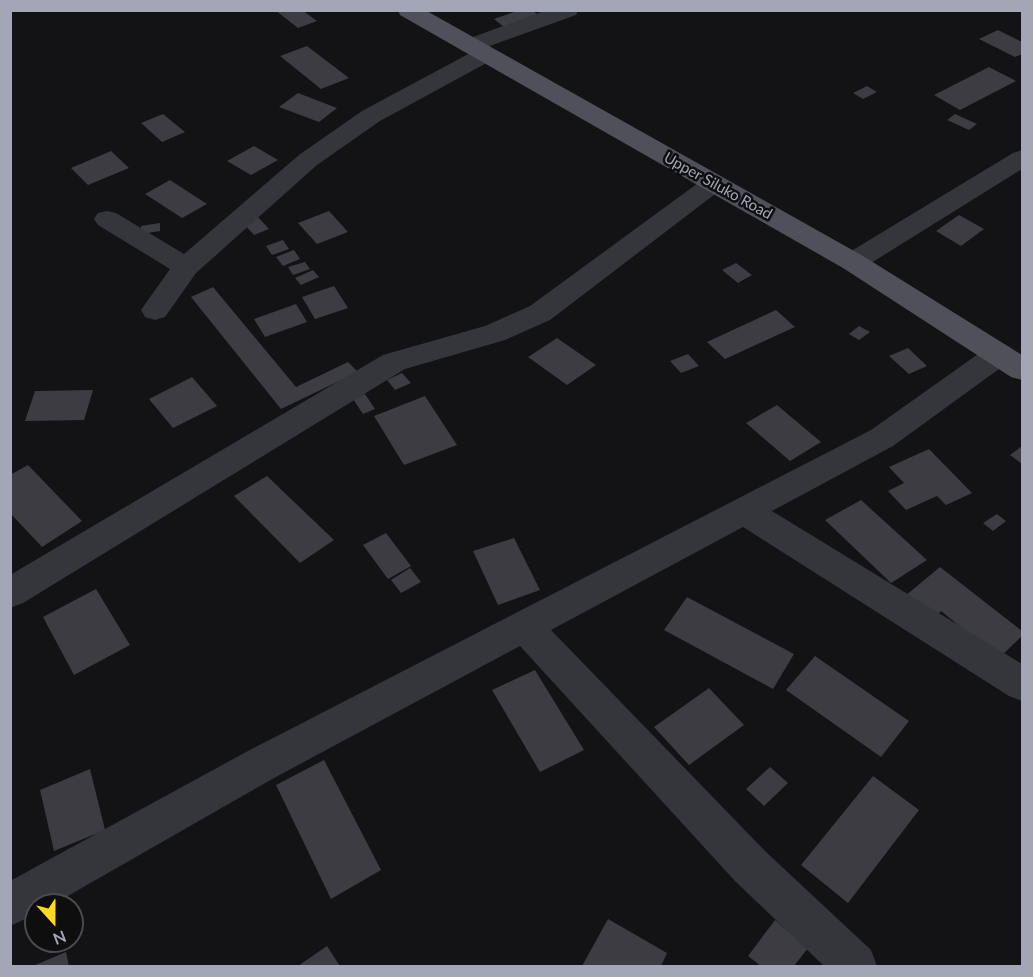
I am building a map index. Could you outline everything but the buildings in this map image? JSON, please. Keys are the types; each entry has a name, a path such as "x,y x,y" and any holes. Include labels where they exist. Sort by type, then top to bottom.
{"main road":[{"name":"Upper Siluko Road","path":"408,10 853,262 1011,362"}],"street":[{"path":"155,310 180,262 308,159 371,116 477,51 568,10"},
{"path":"853,262 1023,158"},
{"path":"10,592 394,362 495,333 540,313 714,183"},
{"path":"10,905 260,765 882,438 1011,362"},
{"path":"744,511 1023,684"},
{"path":"524,626 750,866 855,966"}]}
